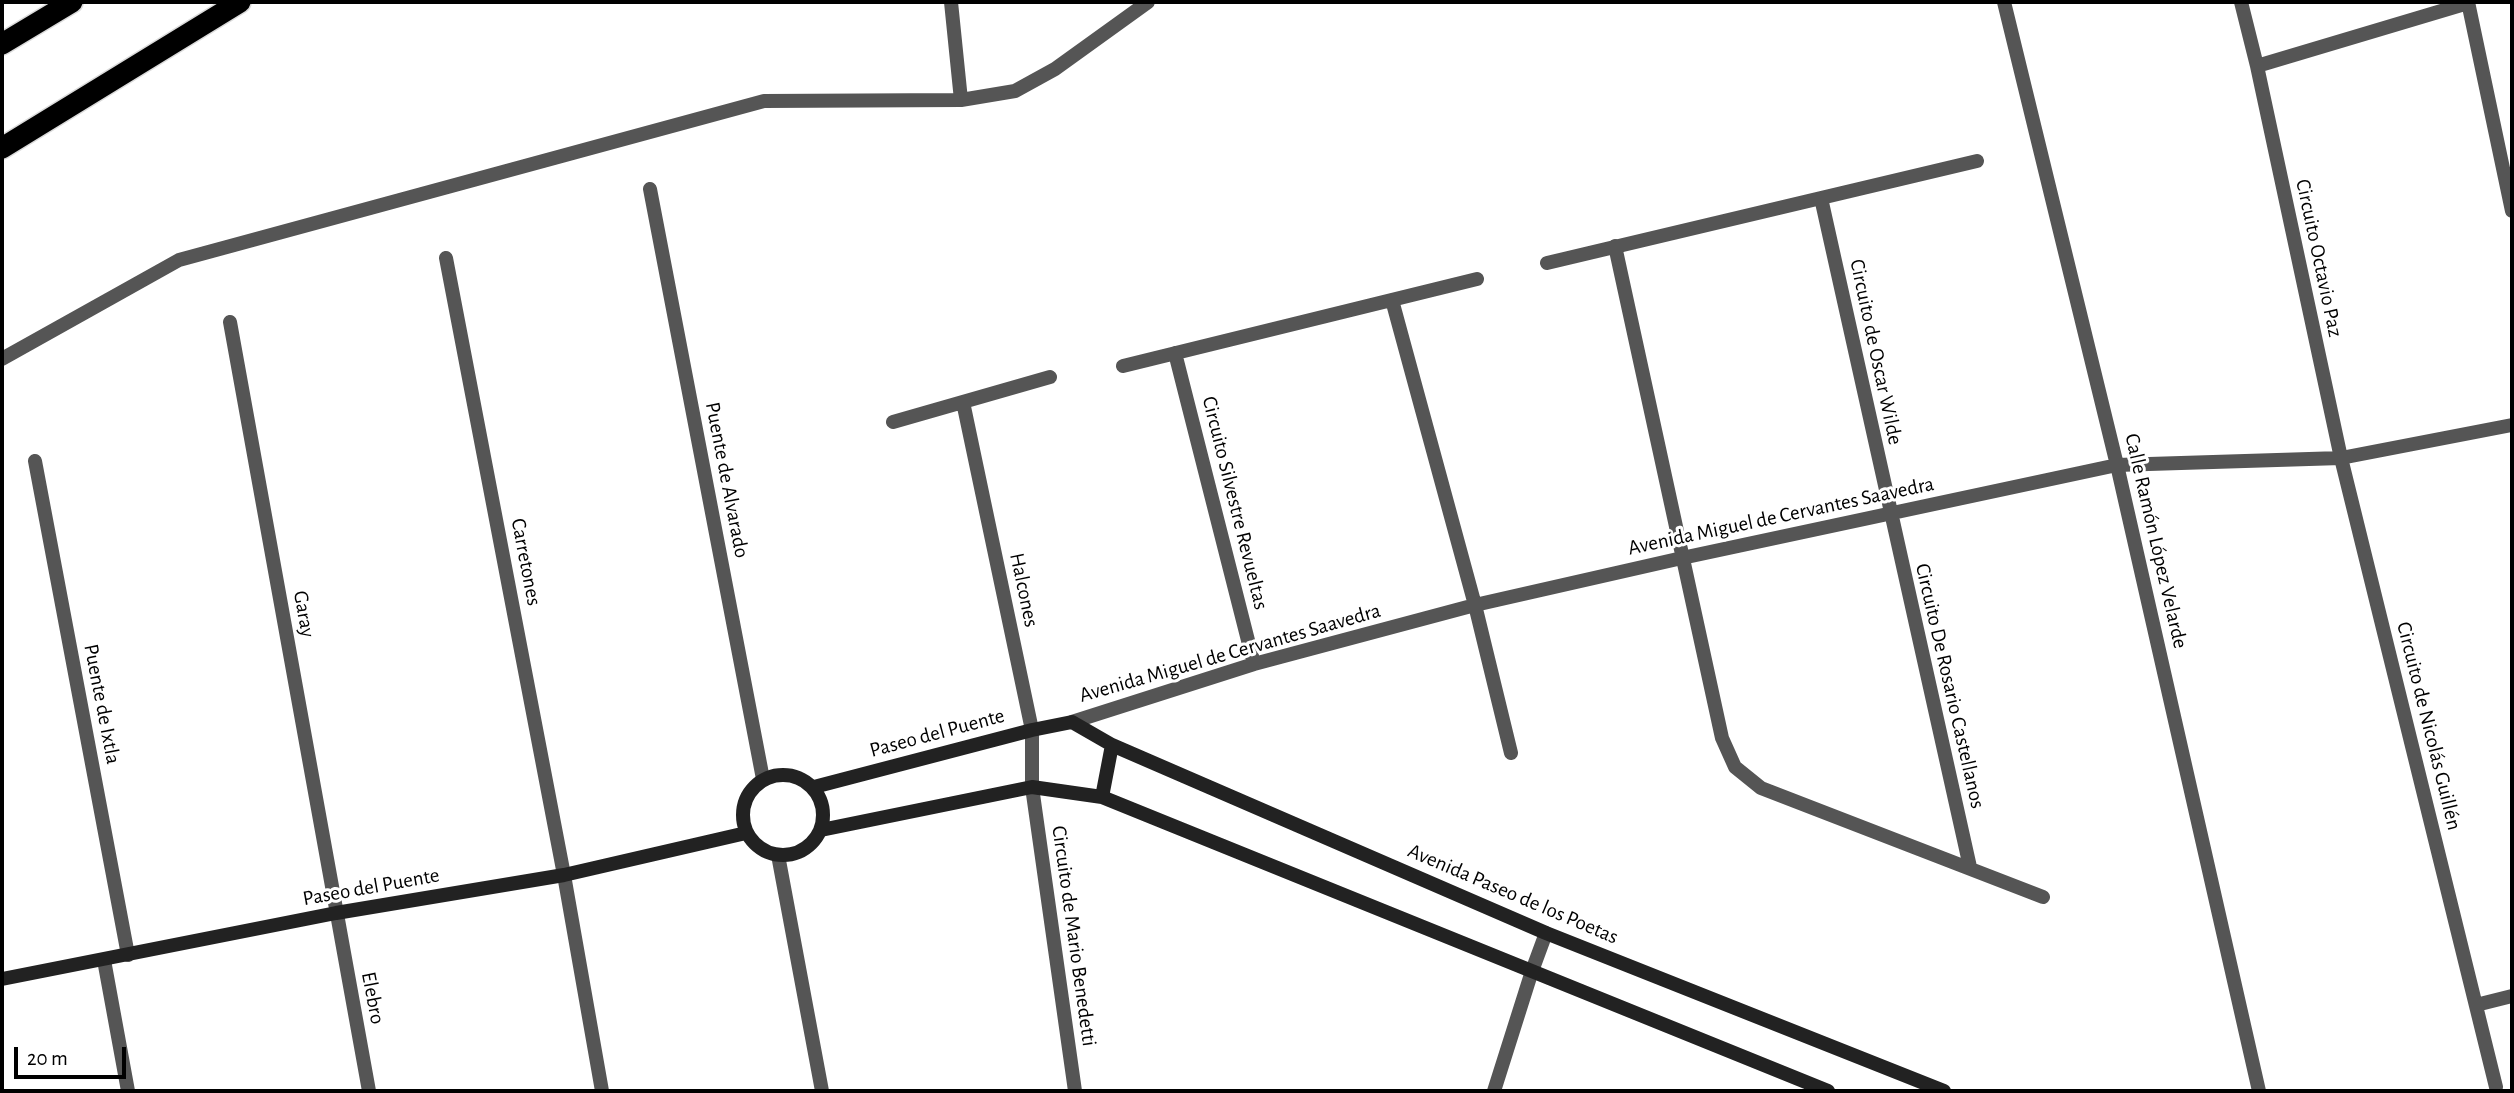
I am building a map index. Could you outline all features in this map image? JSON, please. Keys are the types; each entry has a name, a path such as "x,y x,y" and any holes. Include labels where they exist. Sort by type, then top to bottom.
{"highway":[{"path":"2,44 72,2"},
{"path":"2,148 240,2"}],"street":[{"path":"951,2 961,100"},
{"path":"2,359 178,260 710,115 764,101 961,100 1015,91 1055,69 1148,2"},
{"name":"Calle Ramón López Velarde","path":"2004,2 2117,465 2259,1091"},
{"name":"Circuito Octavio Paz","path":"2241,2 2341,458"},
{"path":"2257,66 2468,2 2512,211"},
{"path":"1547,263 1977,161"},
{"name":"Puente de Alvarado","path":"650,189 763,779"},
{"name":"Circuito de Oscar Wilde","path":"1821,198 1890,515"},
{"path":"1615,246 1721,738 1735,768 1761,788 2043,897"},
{"name":"Carretones","path":"446,258 564,875 602,1091"},
{"path":"1124,366 1477,279"},
{"path":"1392,300 1475,605 1511,753"},
{"name":"Garay","path":"230,322 336,913"},
{"name":"Circuito Silvestre Revueltas","path":"1175,353 1254,664"},
{"path":"893,422 1050,377"},
{"name":"Halcones","path":"963,402 1032,730 1032,788"},
{"name":"Avenida Miguel de Cervantes Saavedra","path":"1072,722 1254,664 1475,605 2117,465 2341,458 2512,425"},
{"name":"Circuito de Nicolás Guillén","path":"2341,458 2496,1087"},
{"name":"Puente de Ixtla","path":"35,461 128,955"},
{"name":"Circuito De Rosario Castellanos","path":"1890,515 1970,867"},
{"name":"Paseo del Puente","path":"814,787 1072,722"},
{"name":"Avenida Paseo de los Poetas","path":"1072,722 1112,745 1546,933 1944,1091"},
{"path":"1102,797 1112,745"},
{"path":"790,774 814,787 824,808 821,830 804,850 778,855 759,848 746,833 744,802 763,779 790,774"},
{"path":"821,830 1032,788 1102,797 1828,1091"},
{"name":"Circuito de Mario Benedetti","path":"1032,788 1075,1091"},
{"name":"Paseo del Puente","path":"2,979 336,913 564,875 746,833"},
{"path":"778,855 822,1091"},
{"name":"Elebro","path":"336,913 369,1091"},
{"path":"1494,1091 1546,933"},
{"path":"104,960 128,1091"},
{"path":"2476,1005 2512,996"}]}
